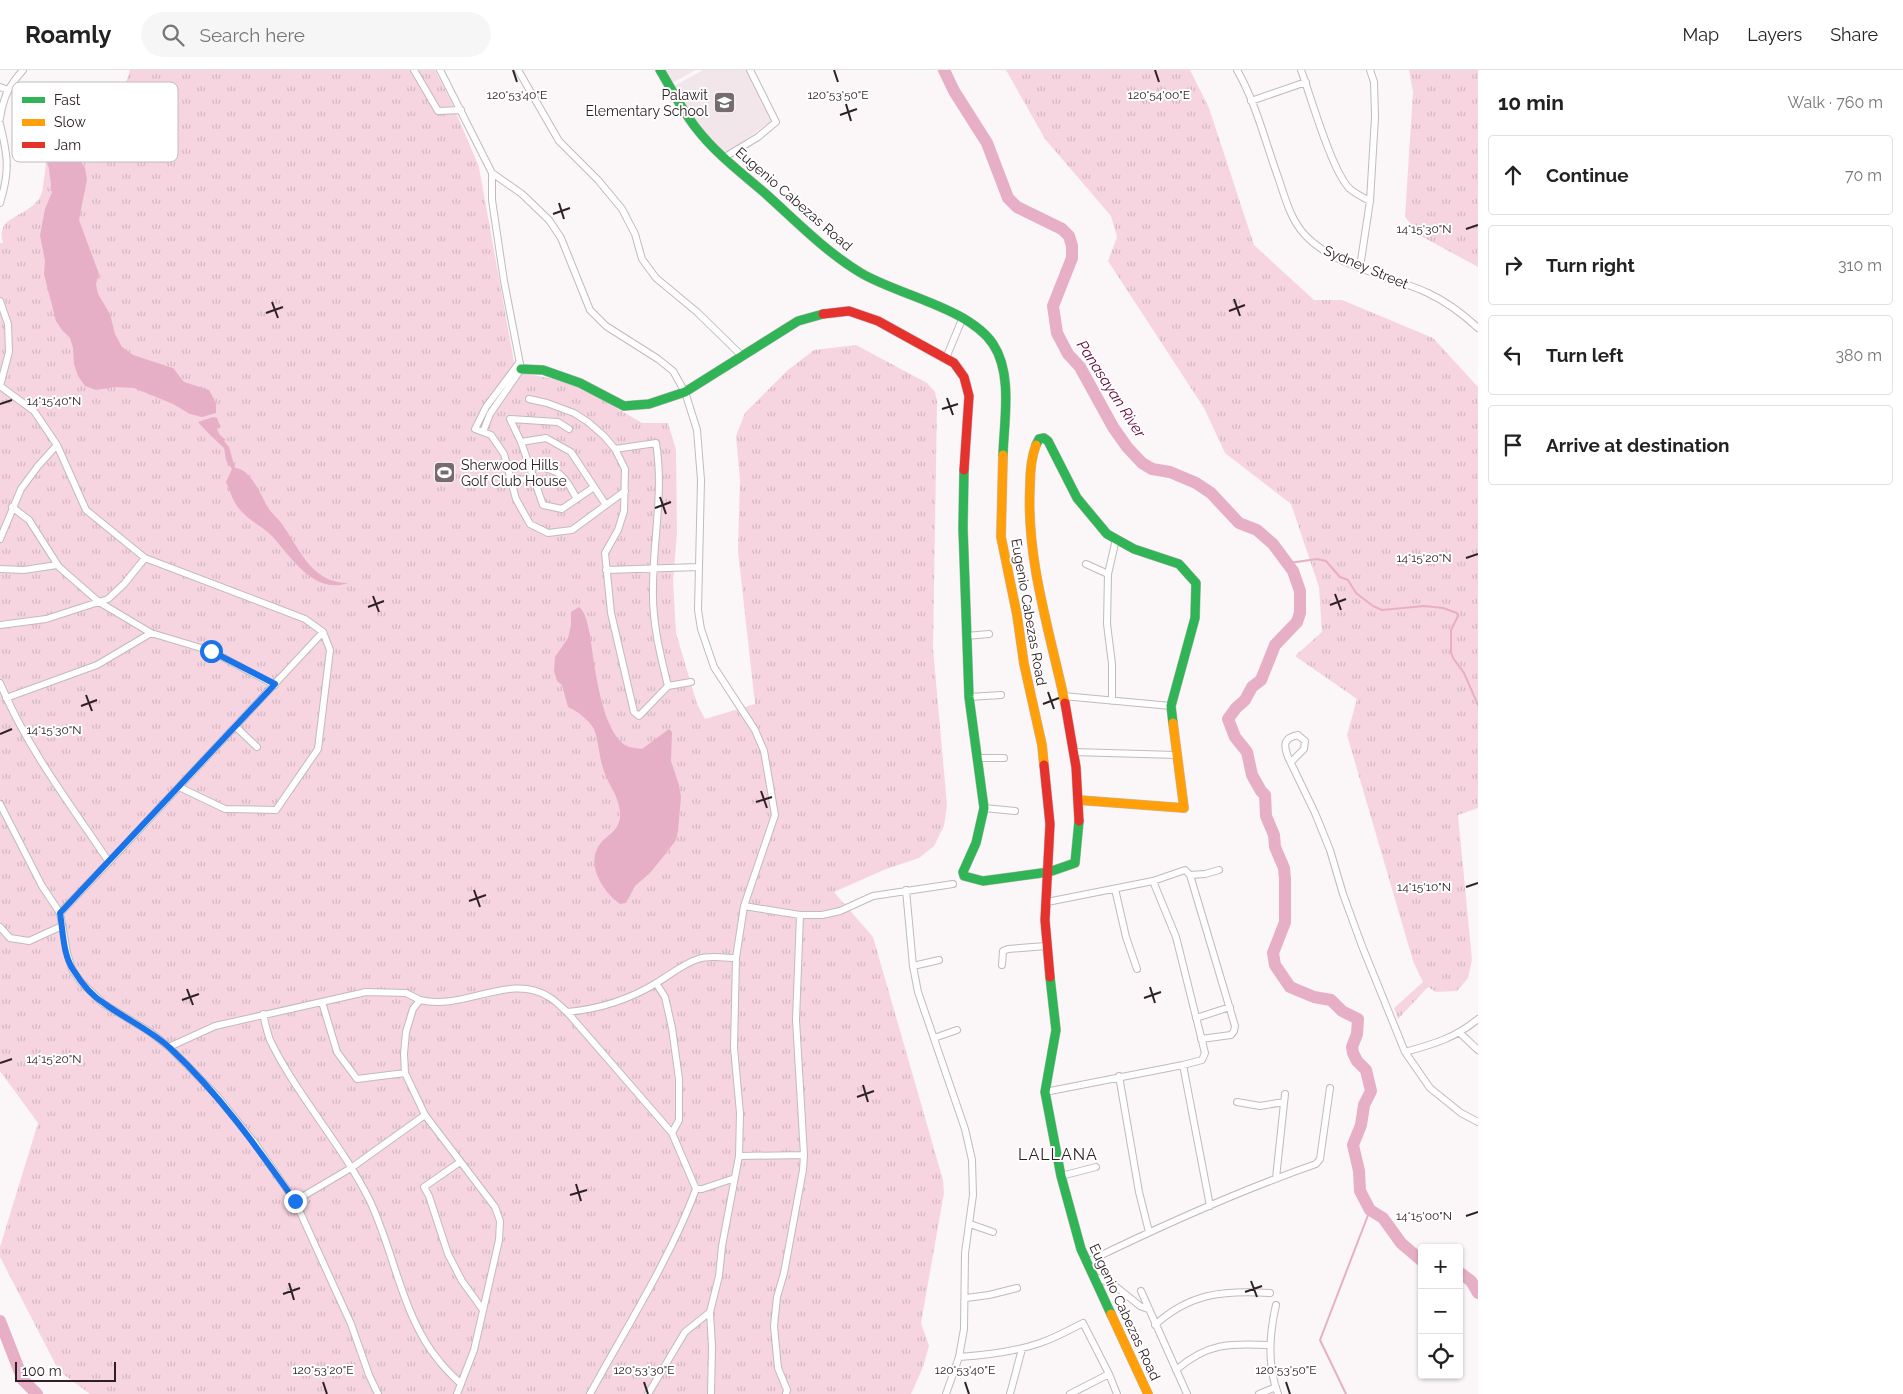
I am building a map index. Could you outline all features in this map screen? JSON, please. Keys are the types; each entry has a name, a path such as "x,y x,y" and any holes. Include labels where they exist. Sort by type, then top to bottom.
{"street":[{"path":"14,82 23,70"},
{"path":"414,70 438,111 461,110"},
{"path":"440,70 492,173 492,200 520,366 490,414 483,432"},
{"path":"518,70 559,141 598,180 622,209 636,234 642,259 656,278 697,312 742,356"},
{"name":"Eugenio Cabezas Road","path":"660,70 688,118 705,139 810,235 874,280 963,317 992,342 1000,361 1005,384 1001,537 1017,615 1024,664 1042,746 1050,824 1046,946 1056,1030 1045,1092 1061,1176 1081,1249 1148,1394"},
{"path":"725,158 758,137 776,122 750,70"},
{"name":"Sydney Street","path":"1238,70 1287,203 1296,222 1306,235 1324,251 1429,294 1462,313 1478,328"},
{"path":"1301,70 1332,156 1343,178 1351,189 1370,201"},
{"path":"1360,267 1370,201 1375,117 1374,82 1370,70"},
{"path":"1251,101 1306,82"},
{"path":"0,119 2,100 12,85"},
{"path":"0,87 8,90"},
{"path":"0,124 8,164 6,182 0,203"},
{"path":"492,173 522,194 553,226 568,252 590,310 606,326 658,358 672,370 685,392 696,430 700,472 698,610 701,629 714,667 755,730 764,751 775,815 744,906 736,958 734,1048 740,1114 739,1156 722,1246 719,1276 710,1312 712,1347 711,1394"},
{"path":"0,301 8,324 9,352 0,386 34,411 57,445 86,510 145,558 305,619 323,632 330,650 318,749 276,810 224,809 179,787"},
{"path":"520,366 543,370 580,382 624,406 649,404 685,392 798,320 849,311 878,321 954,363 964,377 969,396 963,502 966,636 969,697 984,808 976,843 963,872 964,876 983,881 1049,872 1075,862 1080,827 1072,752 1063,696 1031,546 1028,493 1031,465 1039,439 1044,438 1048,441 1077,498 1107,534 1134,549 1179,564 1196,583 1195,618 1171,706 1184,808 1078,800"},
{"path":"946,358 963,317"},
{"path":"520,366 486,407 475,428 491,435 504,454 516,499 530,524 548,533 572,530 625,491"},
{"path":"529,399 547,403 574,413 588,422 615,449 624,469 624,511 618,530 605,554 610,613 634,712 639,716 668,686 691,682"},
{"path":"569,429 558,422 510,420 530,465 535,479 535,486 543,505 562,508 594,487"},
{"path":"521,442 546,438 571,452 606,505"},
{"path":"615,449 656,443 659,487 653,568 655,625 668,686"},
{"path":"0,539 21,489 57,445"},
{"path":"530,465 553,469 568,482 577,499"},
{"path":"511,480 535,479"},
{"path":"12,508 29,520 57,565 99,602 151,633 211,651 275,684"},
{"path":"1112,701 1112,664 1107,624 1108,574 1116,539"},
{"path":"0,625 46,619 108,599 124,584 145,558"},
{"path":"1086,564 1108,574"},
{"path":"0,569 24,570 57,565"},
{"path":"606,570 699,566"},
{"path":"60,913 323,632"},
{"path":"6,698 97,665 151,633"},
{"path":"966,636 989,634"},
{"path":"0,683 6,698 41,762 109,862"},
{"path":"969,697 1001,695"},
{"path":"1063,696 1171,706"},
{"path":"236,726 257,747"},
{"path":"1072,752 1176,754"},
{"path":"978,758 1004,758"},
{"path":"1291,762 1327,840 1362,946 1405,1052 1430,1088 1461,1113 1478,1122"},
{"path":"0,804 42,886 60,913 67,953 72,969 81,982 104,1004 150,1032 170,1048 217,1096 254,1142 295,1201 351,1324 378,1394"},
{"path":"984,808 1015,811"},
{"path":"1047,902 1153,881 1185,870 1190,875 1235,1026 1233,1033 1201,1039"},
{"path":"1190,875 1205,874 1219,870"},
{"path":"1045,1092 1183,1065 1204,1059 1205,1053 1176,937 1153,881"},
{"path":"744,906 800,915 822,915 840,911 873,896 953,884"},
{"path":"1115,889 1126,937 1136,969"},
{"path":"906,890 913,966 918,992 964,1129 972,1160 973,1195 965,1253 966,1298 964,1329 960,1357 946,1394"},
{"path":"786,1394 787,1390 778,1368 774,1326 777,1298 784,1273 803,1170 804,1155 796,1020 800,915"},
{"path":"0,927 10,938 29,940 62,926"},
{"path":"1002,965 1003,951 1046,946"},
{"path":"567,1012 617,1003 656,983 682,965 700,958 736,958"},
{"path":"913,966 939,960"},
{"path":"656,983 665,996 672,1028 679,1079 679,1120 672,1133"},
{"path":"170,1048 215,1026 366,992 406,993 420,1000 440,1003 475,998 514,988 533,989 550,997 567,1012 672,1133 696,1189 671,1246 590,1394"},
{"path":"420,1000 413,1009 406,1032 405,1073 425,1116 495,1207 500,1221 499,1240 474,1350 457,1394"},
{"path":"322,1002 337,1052 357,1079 405,1073"},
{"path":"1196,1018 1230,1007"},
{"path":"263,1014 270,1039 296,1084 369,1199 411,1312 424,1339 439,1362 462,1384"},
{"path":"1405,1052 1428,1046 1460,1033 1478,1019"},
{"path":"934,1038 957,1030"},
{"path":"1460,1033 1478,1050"},
{"path":"1183,1065 1210,1206"},
{"path":"1119,1076 1139,1192 1149,1232"},
{"path":"1087,1262 1149,1232 1276,1178 1316,1164 1320,1159 1330,1088"},
{"path":"1237,1102 1260,1106 1285,1098 1276,1178"},
{"path":"295,1201 351,1168 425,1116"},
{"path":"739,1156 804,1155"},
{"path":"460,1162 424,1188 429,1196 448,1254 462,1281 483,1310"},
{"path":"1061,1176 1096,1166"},
{"path":"696,1189 702,1189 735,1178"},
{"path":"970,1224 993,1232"},
{"path":"1093,1276 1114,1284 1140,1306 1148,1309"},
{"path":"966,1298 990,1295 1017,1288"},
{"path":"1141,1291 1187,1394"},
{"path":"1155,1325 1171,1311 1193,1300 1217,1293 1244,1291 1270,1293"},
{"path":"1259,1394 1277,1391 1269,1345 1276,1305"},
{"path":"648,1394 685,1332 710,1312"},
{"path":"960,1357 1022,1349 1041,1343 1083,1323 1118,1394"},
{"path":"1176,1370 1189,1359 1221,1346 1238,1343 1269,1345"},
{"path":"1010,1394 1022,1349"},
{"path":"1070,1394 1109,1374"}],"shaded area":[{"path":"664,70 696,70 672,83"},
{"name":"Palawit Elementary School","path":"703,70 746,70 773,120 725,154 693,120 674,86"},
{"path":"48,162 81,162 85,168 87,179 79,220 99,274 96,284 98,294 110,314 115,334 122,347 133,355 173,368 184,382 209,390 216,403 216,413 202,417 190,414 173,404 134,388 115,387 96,390 85,386 78,376 74,364 70,338 56,321 44,274 45,261 40,235 45,209 52,192"},
{"path":"213,417 217,418 220,426 217,429 226,440 224,441 229,447 235,468 246,473 251,478 269,509 282,524 302,556 317,572 326,578 336,582 348,583 324,584 314,579 295,563 272,536 239,509 226,482 232,469 226,460 224,448 198,422"},
{"path":"579,607 583,612 590,635 600,695 611,727 618,739 627,746 642,749 669,729 672,732 671,761 681,797 676,840 650,873 635,886 626,903 620,904 602,885 595,869 594,860 600,844 619,822 619,804 602,766 594,729 583,716 568,707 562,685 557,681 554,671 555,657 568,638 571,612"}],"green space":[{"path":"130,70 435,70 451,101 479,167 514,362 523,373 574,383 642,423 668,423 676,450 677,533 673,581 676,633 697,704 705,719 755,704 738,551 740,480 736,436 745,413 788,370 814,350 856,345 927,383 935,392 937,402 933,649 947,805 944,826 934,846 919,858 886,869 834,892 873,937 943,1180 944,1193 921,1323 929,1346 923,1367 911,1394 90,1394 59,1371 0,1257 0,1247 38,1123 0,1071 0,243 3,243 2,231 9,220 30,208 41,195 46,162 178,162 178,82 126,82"},
{"path":"1006,70 1190,70 1209,108 1254,245 1314,300 1342,300 1433,338 1478,387 1478,808 1458,815 1472,960 1468,978 1457,991 1436,992 1428,987 1398,1019 1394,1008 1423,982 1413,961 1347,735 1357,699 1295,656 1322,632 1319,587 1291,504 1225,453 1204,408 1108,261 1117,237 1111,216 1045,139"},
{"path":"1409,70 1478,70 1478,267 1421,236 1405,217 1413,92"}],"waterway":[{"name":"Panasayan River","path":"944,70 954,91 987,143 1008,198 1017,207 1062,229 1069,236 1072,246 1072,258 1053,306 1057,333 1068,354 1080,367 1113,427 1127,447 1142,463 1152,469 1170,472 1196,483 1211,493 1239,523 1257,530 1273,544 1293,571 1300,591 1300,613 1297,622 1275,645 1261,680 1252,687 1245,700 1228,719 1235,737 1247,752 1252,775 1265,795 1266,816 1274,835 1275,847 1284,868 1285,922 1273,953 1275,965 1290,987 1314,997 1331,1000 1342,1011 1358,1019 1357,1034 1352,1047 1353,1053 1357,1061 1366,1070 1371,1091 1364,1105 1361,1125 1353,1145 1359,1171 1360,1191 1370,1210 1383,1218 1401,1243 1418,1258"},
{"path":"1289,563 1317,559 1326,561 1340,577 1348,580 1356,593 1373,606 1382,610 1424,606 1443,608 1457,613 1458,616 1451,630 1451,652 1464,673 1478,705"},
{"path":"1346,1394 1320,1340 1370,1210"},
{"name":"Panasayan River","path":"1463,1275 1471,1281 1478,1293"},
{"path":"0,1321 23,1380 37,1394"}],"traffic: fast":[{"path":"660,70 691,121 712,146 824,246 848,265 876,281 932,303 967,321 982,332 993,344 999,356 1005,383 1006,413 1003,455"},
{"path":"521,369 543,370 580,383 624,406 649,404 685,392 798,321 823,314"},
{"path":"1036,445 1039,439 1044,438 1048,441 1077,498 1107,534 1134,549 1179,564 1196,583 1195,618 1171,706 1173,723"},
{"path":"964,470 963,528 969,697 984,808 976,843 963,872 964,876 983,881 1049,872 1075,863 1079,821"},
{"path":"1050,977 1056,1030 1045,1092 1061,1176 1081,1249 1111,1314"}],"traffic: slow":[{"path":"1036,445 1030,476 1030,514 1035,568 1065,703"},
{"path":"1003,455 1001,537 1017,615 1024,664 1042,745 1044,765"},
{"path":"1078,800 1184,808 1173,723"},
{"path":"1111,1314 1148,1394"}],"traffic: jam":[{"path":"823,314 849,311 878,321 954,363 964,377 969,396 964,470"},
{"path":"1065,703 1076,767 1079,821"},
{"path":"1044,765 1050,824 1045,920 1050,977"}],"place":[{"name":"Palawit Elementary School","path":"724,103"},
{"name":"Sherwood Hills Golf Club House","path":"445,473"}],"district":[{"name":"LALLANA","path":"1058,1154"}],"route":[{"path":"211,651 275,684 60,913 62,933 72,969 81,982 104,1004 150,1032 189,1067 217,1096 254,1142 295,1201"}]}
